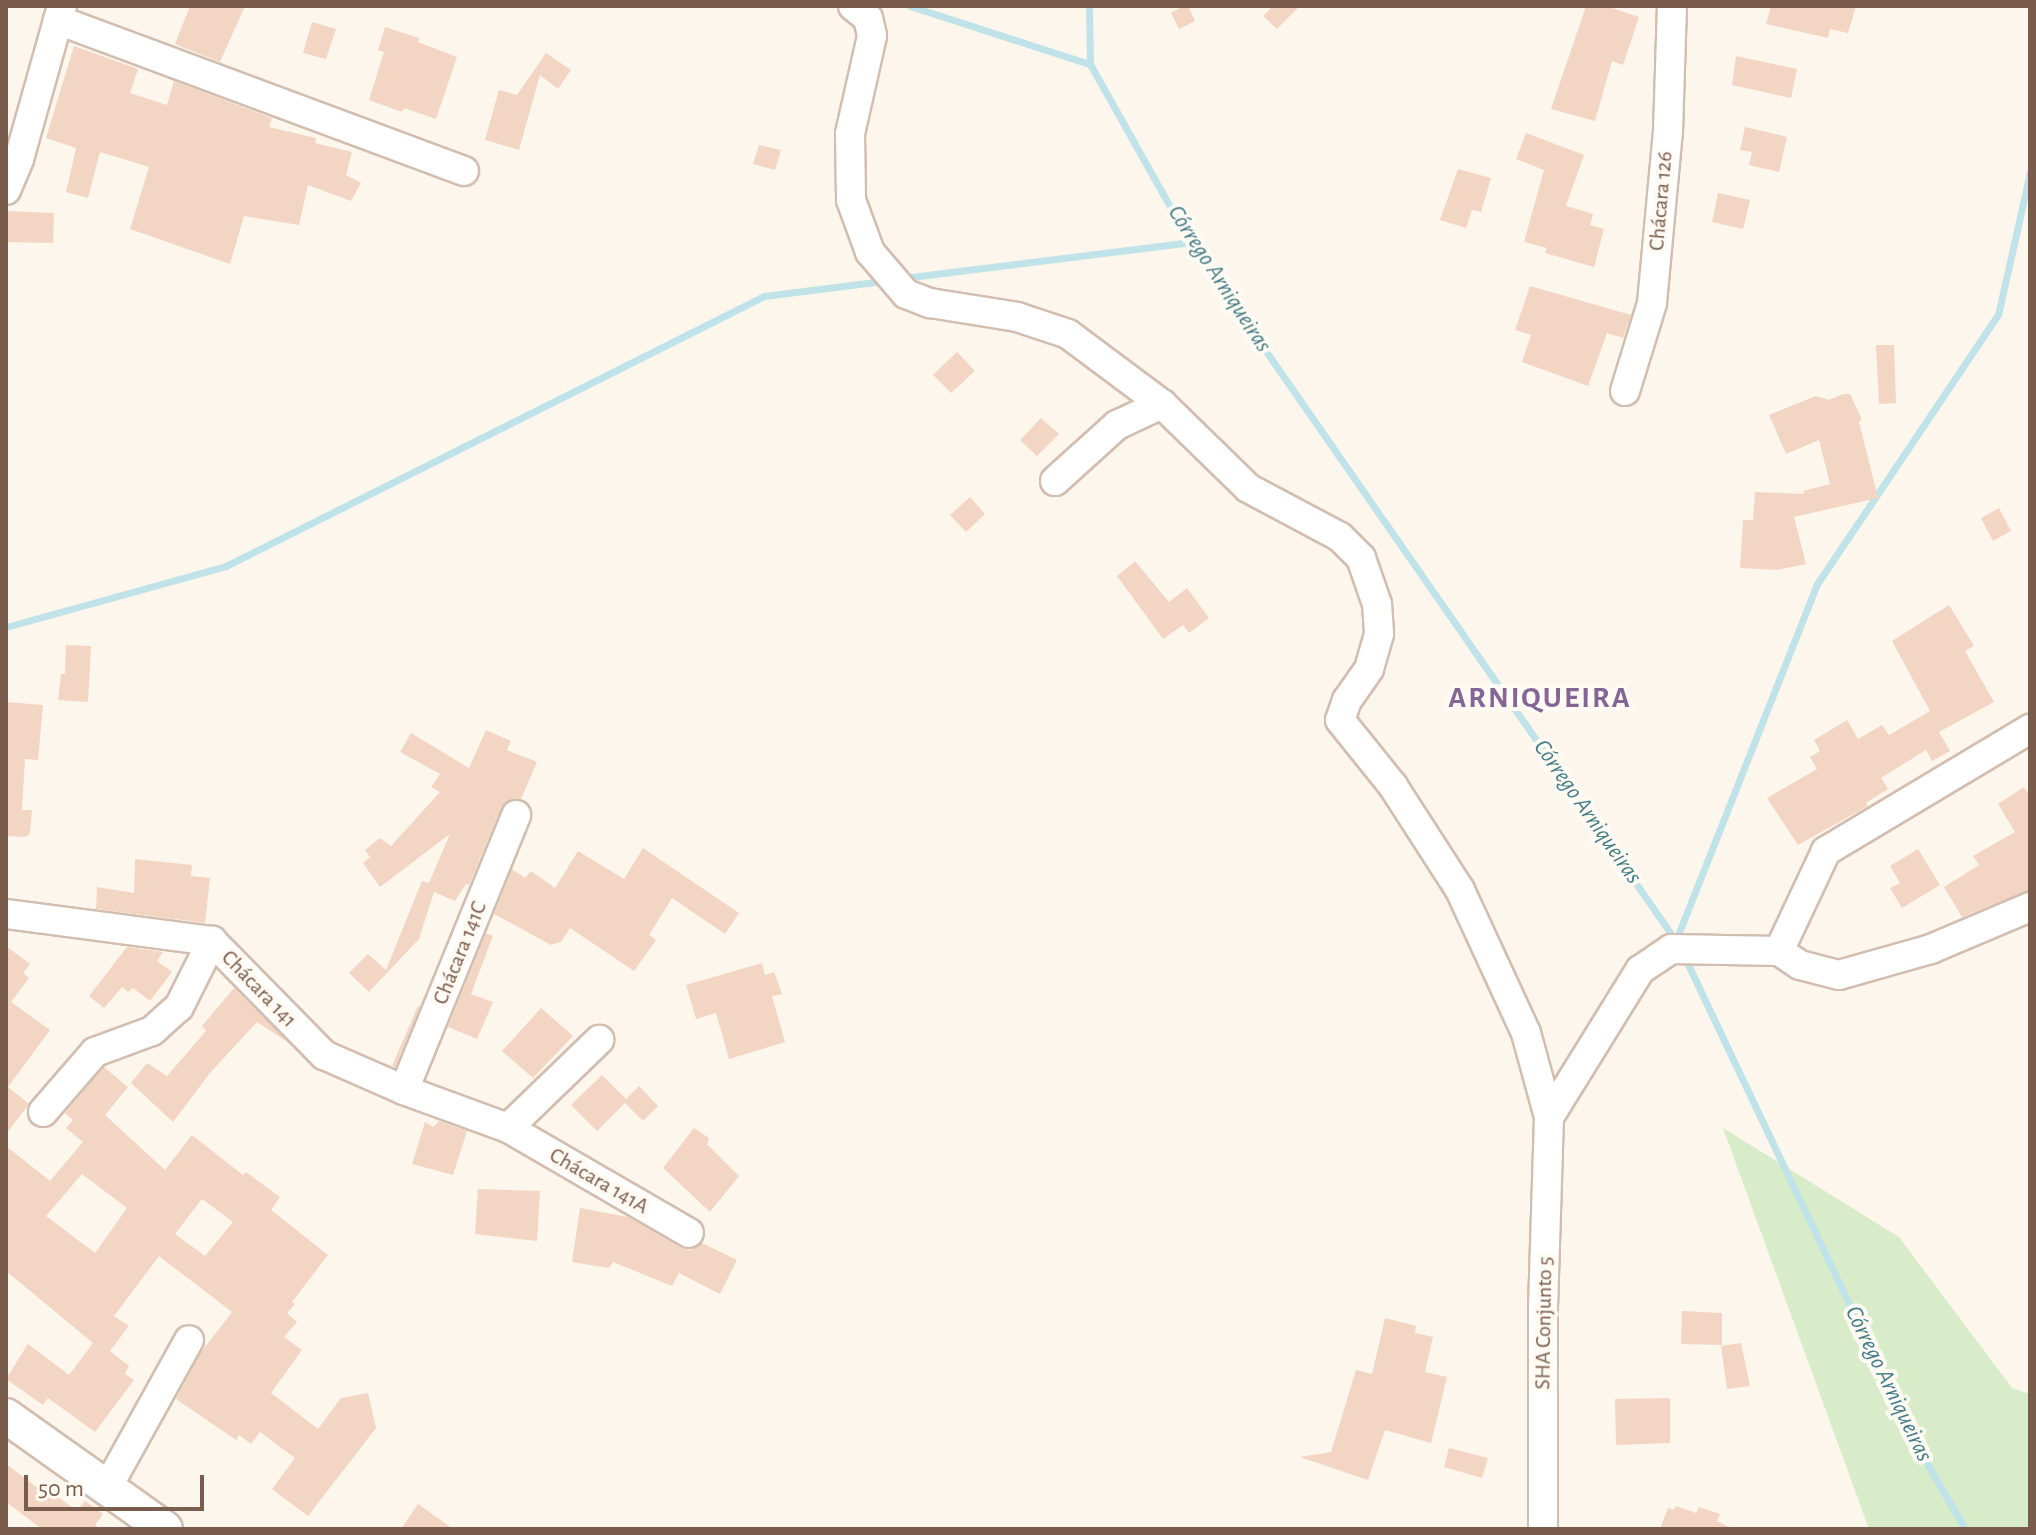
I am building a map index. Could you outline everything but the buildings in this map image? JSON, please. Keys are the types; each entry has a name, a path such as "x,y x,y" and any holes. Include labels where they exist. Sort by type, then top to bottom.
{"street":[{"path":"853,6 868,18 872,36 850,134 851,200 870,252 906,294 930,303 1017,317 1068,334 1162,404 1248,488 1340,537 1361,558 1377,604 1379,634 1369,669 1347,700 1340,720 1393,786 1460,890 1526,1033 1549,1117"},
{"name":"Chácara 126","path":"1625,391 1652,303 1668,132 1672,6"},
{"path":"6,190 19,159 60,13 464,171"},
{"path":"1055,481 1117,425 1162,404"},
{"path":"1779,951 1826,851 2030,729"},
{"name":"Chácara 141C","path":"404,1090 516,815"},
{"path":"1549,1117 1640,970 1671,949 1779,951 1800,965 1839,975 1931,949 2030,907"},
{"name":"Chácara 141","path":"6,914 212,941 324,1055 404,1090"},
{"path":"43,1112 95,1052 152,1031 179,1007 212,941"},
{"path":"508,1128 599,1040"},
{"name":"Chácara 141A","path":"404,1090 508,1128 689,1233"},
{"name":"SHA Conjunto 5","path":"1543,1529 1543,1305 1549,1117"},
{"path":"107,1488 189,1340"},
{"path":"6,1416 165,1529"}],"green space":[{"path":"1723,1128 1899,1237 2012,1388 2030,1394 2030,1529 1869,1529"}],"waterway":[{"path":"910,6 1090,64"},
{"name":"Córrego Arniqueiras","path":"1089,6 1090,64 1190,242 1676,941"},
{"path":"1676,940 1817,584 1998,315 2030,172"},
{"path":"903,278 1190,242"},
{"path":"6,627 226,566 764,296 883,281"},
{"name":"Córrego Arniqueiras","path":"1684,956 1915,1443 1965,1529"}],"district":[{"name":"ARNIQUEIRA","path":"1540,698"}]}
